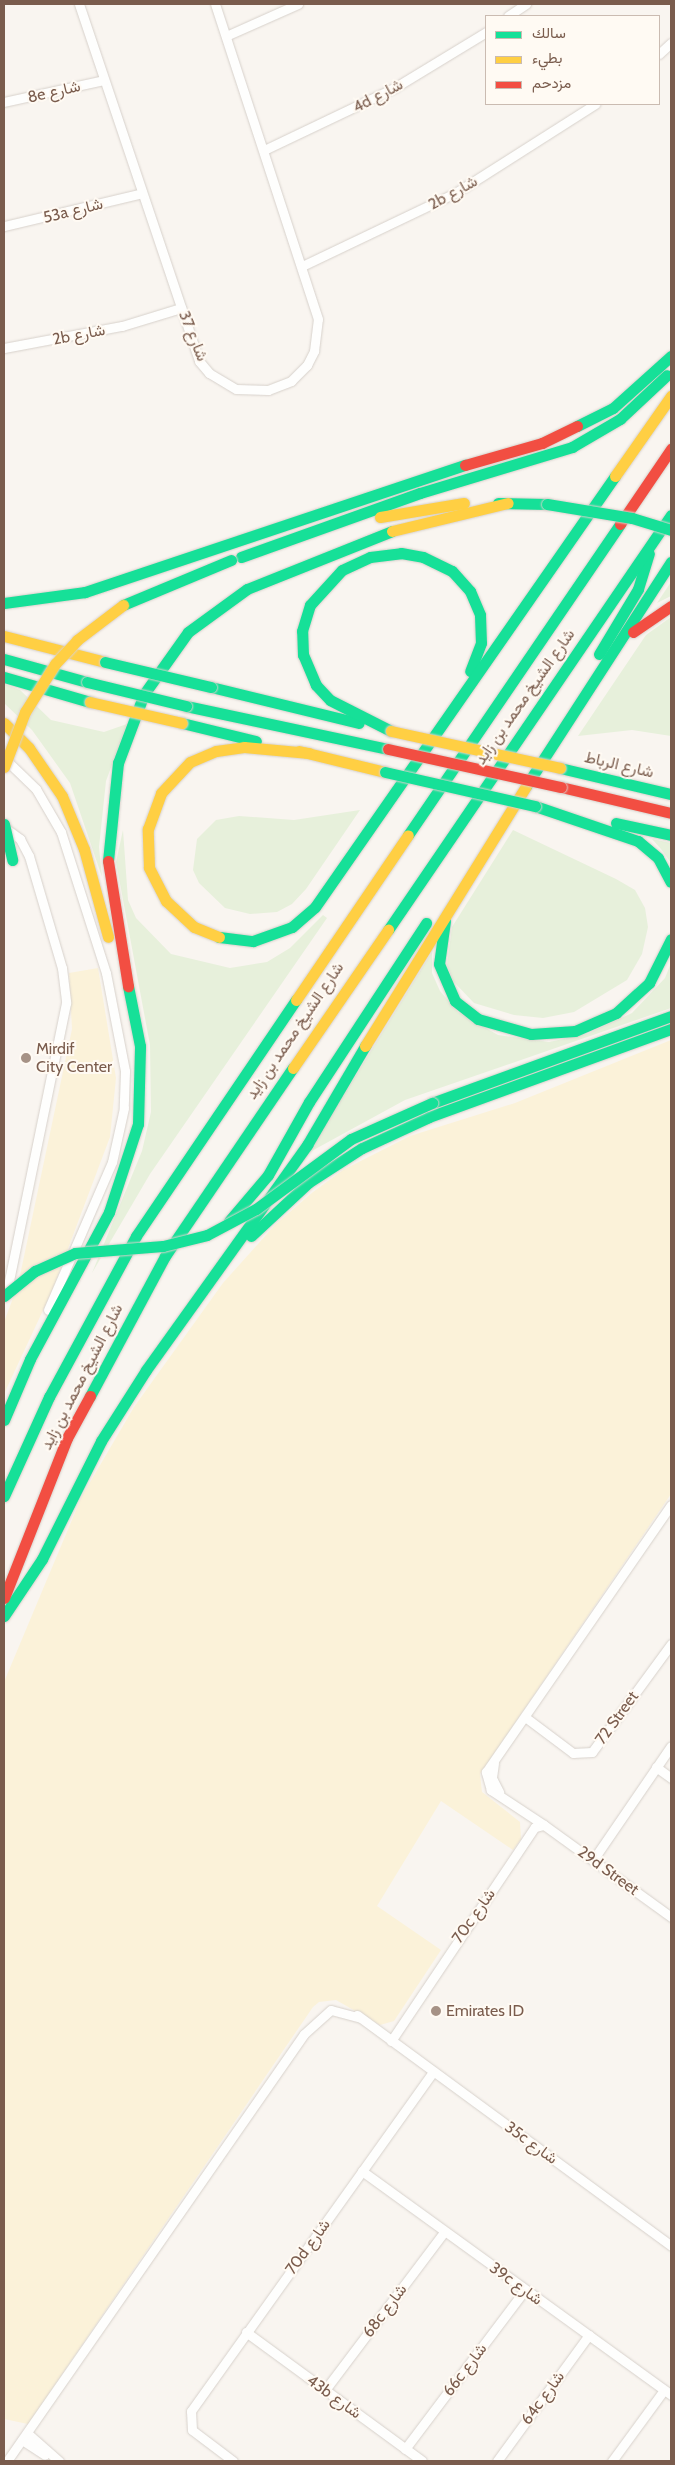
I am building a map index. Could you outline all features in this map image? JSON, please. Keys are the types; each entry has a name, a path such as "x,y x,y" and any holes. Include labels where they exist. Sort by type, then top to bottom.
{"highway":[{"path":"4,603 86,592 415,478 542,443 613,408 671,356"},
{"path":"4,767 25,712 55,664 77,640 133,598 236,558 420,493 572,447 640,404 671,370"},
{"path":"309,753 244,747 216,751 184,767 161,793 148,829 149,867 166,901 194,927 217,937 248,941 273,936 300,922 343,871 458,701 671,396"},
{"name":"شارع الشيخ محمد بن زايد","path":"4,1496 54,1389 136,1236 671,449"},
{"path":"236,558 414,508 508,503 547,504 623,516 671,530"},
{"path":"4,1420 30,1359 108,1212 131,1154 142,1093 140,1046 108,880 110,803 129,725 170,653 208,614 261,581 385,533 508,503"},
{"name":"شارع الشيخ محمد بن زايد","path":"4,1598 68,1438 165,1256 671,515"},
{"path":"218,1230 260,1187 309,1102 562,717 638,589 650,546"},
{"path":"391,731 330,700 316,685 303,655 303,623 314,597 338,573 360,560 390,553 418,555 443,565 465,583 477,606 482,634 458,701"},
{"path":"4,1616 42,1559 101,1441 212,1277 307,1145 459,890 583,703 671,562"},
{"path":"583,703 635,630 671,606"},
{"path":"4,636 391,731"},
{"path":"4,658 87,682 186,706 561,787 671,813"},
{"path":"4,677 90,702 385,772 671,835"},
{"path":"4,723 47,771 75,822 131,1004"},
{"name":"شارع الرباط","path":"391,731 671,794"},
{"path":"632,785 649,780 671,784"},
{"path":"535,806 638,841 658,858 671,882"},
{"path":"4,825 9,859"},
{"path":"459,890 439,943 444,984 470,1014 516,1032 575,1031 616,1013 649,983 671,939"},
{"path":"4,1296 36,1271 75,1253 174,1245 218,1230 256,1209 351,1139 432,1104 671,1016"},
{"path":"212,1277 298,1191 362,1148 429,1117 671,1029"}],"street":[{"name":"شارع 37","path":"79,4 193,346 209,373 236,389 268,390 296,376 314,351 318,320 302,266 215,4"},
{"path":"226,36 298,4"},
{"path":"510,15 526,4"},
{"name":"4d شارع","path":"264,150 394,88 485,33"},
{"path":"660,53 671,43"},
{"name":"8e شارع","path":"4,102 104,80"},
{"name":"2b شارع","path":"302,266 465,187 593,105"},
{"name":"53a شارع","path":"4,226 142,193"},
{"name":"2b شارع","path":"4,348 122,326 181,308"},
{"path":"4,757 36,789 61,832 106,973 125,1071 124,1108 112,1162 44,1317 30,1359"},
{"path":"4,825 20,839 29,856 62,968 66,1003 20,1247 4,1300"},
{"path":"4,835 15,844 9,859"},
{"path":"525,1717 671,1505"},
{"name":"72 Street","path":"525,1717 573,1752 592,1752 671,1644"},
{"name":"29d Street","path":"525,1717 495,1760 492,1778 501,1795 671,1917"},
{"path":"590,1858 671,1746"},
{"path":"656,1767 671,1778"},
{"name":"70c شارع","path":"388,2039 536,1827 543,1825"},
{"name":"35c شارع","path":"24,2437 326,2005 342,2005 671,2246"},
{"name":"70d شارع","path":"233,2461 198,2436 190,2424 194,2406 433,2072"},
{"name":"39c شارع","path":"362,2171 668,2392"},
{"name":"68c شارع","path":"325,2390 444,2232"},
{"name":"66c شارع","path":"405,2449 525,2290"},
{"name":"43b شارع","path":"246,2332 422,2461"},
{"name":"64c شارع","path":"497,2461 589,2335"},
{"path":"612,2461 668,2392"},
{"path":"7,2461 24,2437"},
{"path":"24,2437 55,2461"},
{"path":"24,2437 59,2461"}],"green space":[{"path":"671,582 671,596 657,603"},
{"path":"671,617 671,736 632,730 578,736 646,635"},
{"path":"4,684 20,690 51,720 104,732 127,724 106,781 99,847 102,877 70,783 32,730 4,703"},
{"path":"360,810 306,889 292,904 277,912 250,914 225,908 199,883 193,870 197,839 216,820 239,816 294,820"},
{"path":"123,830 128,900 136,918 171,954 230,968 267,962 290,948 323,915 327,918 150,1174 92,1273 142,1151 151,1112 150,1045 116,862"},
{"path":"513,830 635,890 645,908 648,927 642,954 627,980 574,1012 543,1018 514,1015 474,1003 453,981 447,965 452,927"},
{"path":"652,839 671,843 671,863 661,849"},
{"path":"432,952 432,973 440,991 458,1012 498,1035 549,1042 587,1034 632,1013 665,978 671,963 671,1008 405,1100 308,1153"}],"sand":[{"path":"98,968 116,1078 110,1137 52,1291 4,1394 4,1322 18,1285 72,1029 69,973"},
{"path":"671,1040 671,1494 480,1774 482,1792 520,1822 521,1839 513,1850 441,1801 377,1906 441,1950 394,2021 380,2025 336,2000 319,2002 313,2007 28,2424 4,2419 4,1682 82,1496 134,1407 223,1283 275,1225 313,1192 343,1170 410,1136 515,1103"}],"traffic: fast":[{"path":"577,426 613,408 671,356"},
{"path":"241,557 420,493 572,447 620,419 667,375"},
{"path":"4,603 85,592 465,465"},
{"path":"219,937 253,941 292,927 315,907 615,476"},
{"path":"498,503 547,504"},
{"path":"547,504 632,518 671,530"},
{"path":"388,930 671,515"},
{"path":"408,835 620,524"},
{"path":"108,861 118,763 144,694 188,632 247,589 392,531"},
{"path":"391,731 330,700 316,685 303,655 302,631 310,605 342,570 370,557 401,553 423,557 452,571 470,591 480,615 481,643 470,671"},
{"path":"599,654 638,589 649,554"},
{"path":"123,605 231,560"},
{"path":"526,786 671,562"},
{"path":"4,659 87,682"},
{"path":"105,662 211,687"},
{"path":"4,677 90,702"},
{"path":"87,682 186,706"},
{"path":"211,687 359,723"},
{"path":"186,706 388,749"},
{"path":"182,723 256,741"},
{"path":"560,768 671,794"},
{"path":"385,772 535,806"},
{"path":"535,806 638,841 658,858 671,882"},
{"path":"616,823 671,835"},
{"path":"4,824 12,860"},
{"path":"445,921 439,964 455,1001 478,1019 531,1034 575,1031 616,1013 649,983 671,939"},
{"path":"229,1221 268,1175 309,1102 426,923"},
{"path":"4,1420 30,1359 109,1212 138,1124 140,1046 128,986"},
{"path":"4,1496 49,1397 136,1236 296,1000"},
{"path":"432,1103 671,1016"},
{"path":"251,1236 309,1182 362,1148 429,1117 671,1029"},
{"path":"4,1616 42,1559 101,1441 146,1370 307,1145 365,1046"},
{"path":"90,1396 165,1256 293,1068"},
{"path":"4,1296 35,1271 75,1253 163,1246 207,1235 256,1209 351,1139 432,1103"}],"traffic: slow":[{"path":"615,476 671,396"},
{"path":"380,517 464,503"},
{"path":"392,531 508,503"},
{"path":"4,767 25,712 55,664 77,640 123,605"},
{"path":"4,636 105,662"},
{"path":"90,702 182,723"},
{"path":"4,723 29,748 62,796 84,849 108,937"},
{"path":"391,731 560,768"},
{"path":"219,937 194,927 166,901 149,867 148,829 161,793 190,762 216,751 244,747 309,753"},
{"path":"299,751 385,772"},
{"path":"365,1046 526,786"},
{"path":"296,1000 408,835"},
{"path":"293,1068 388,930"}],"traffic: jam":[{"path":"465,465 542,443 577,426"},
{"path":"620,524 671,449"},
{"path":"633,632 671,606"},
{"path":"388,749 561,787"},
{"path":"561,787 671,813"},
{"path":"108,861 128,986"},
{"path":"4,1598 67,1438 90,1396"}],"place":[{"name":"Mirdif City Center","path":"26,1058"},
{"name":"Emirates ID","path":"436,2011"}]}
